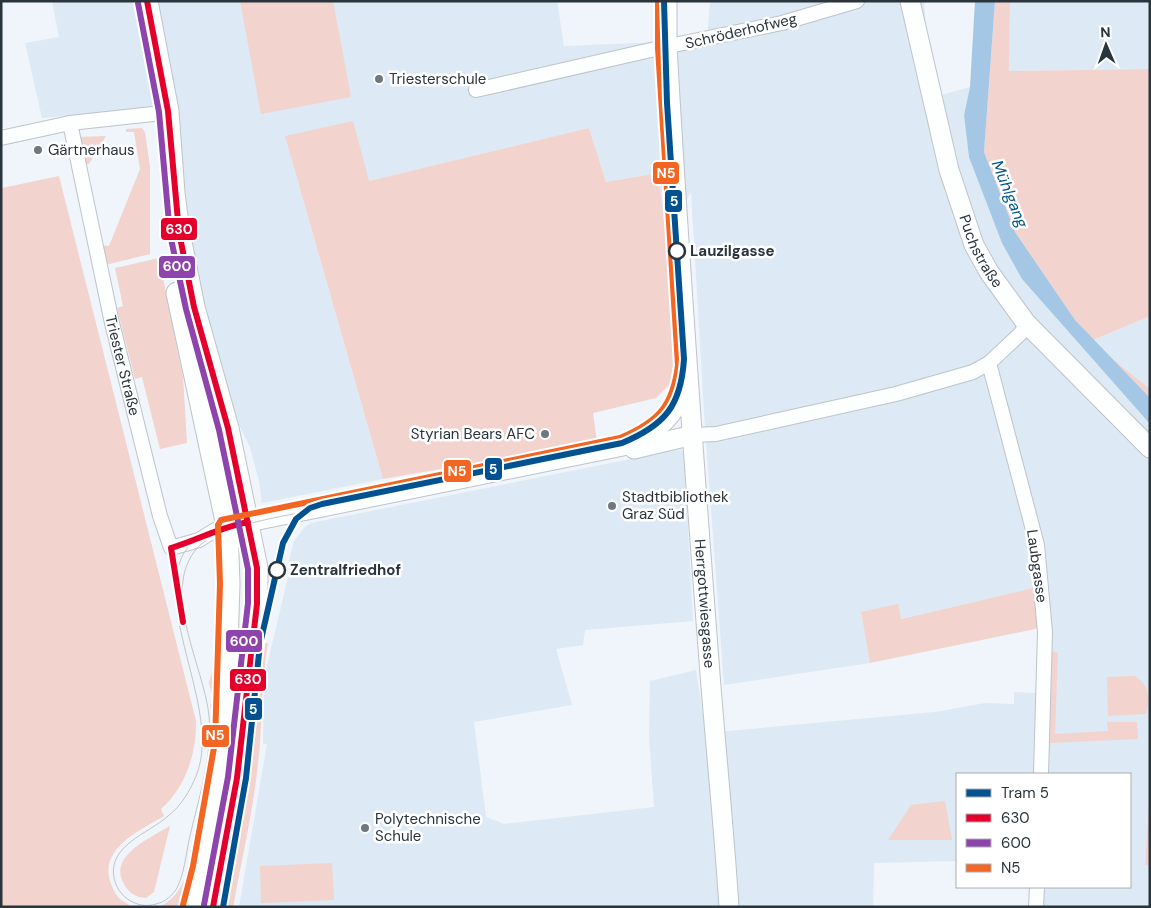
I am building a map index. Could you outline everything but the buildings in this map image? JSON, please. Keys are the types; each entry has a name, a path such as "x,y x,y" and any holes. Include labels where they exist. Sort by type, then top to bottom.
{"main road":[{"path":"132,1 153,114 165,236 227,526 229,584 224,743 202,868 191,907"},
{"path":"147,1 168,111 179,232 194,307 228,428 257,568 257,604 237,778 213,907"}],"street":[{"name":"Herrgottwiesgasse","path":"667,1 667,47 687,372 694,435 710,676 729,907"},
{"name":"Schröderhofweg","path":"476,90 782,23 858,1"},
{"name":"Puchstraße","path":"910,1 938,124 961,211 974,245 989,272 1027,325 1150,448"},
{"path":"1,138 70,123 153,114"},
{"name":"Triester Straße","path":"70,123 112,322 160,516 171,548 199,540 227,526 248,522"},
{"path":"596,452 620,452 694,435 716,434 896,394 973,372 989,363 1027,325"},
{"name":"Laubgasse","path":"989,363 1037,545 1045,632 1041,773"},
{"path":"248,522 596,452 643,438 663,424 672,414 681,399 687,372"},
{"path":"672,414 682,416 694,435"},
{"path":"1036,907 1037,888"}],"shaded area":[{"path":"52,1 557,1 564,46 707,40 710,1 924,1 927,40 941,95 970,87 964,115 969,157 1022,279 1150,424 1150,789 1145,865 1150,865 1150,907 1029,907 1030,888 1131,888 1131,773 956,773 956,861 874,863 873,907 239,907 267,744 263,744 264,678 290,569 289,561 294,541 304,528 311,523 681,449 684,454 693,621 585,630 583,645 556,649 572,705 474,722 486,817 504,824 654,807 649,736 650,681 696,670 706,733 935,712 985,703 1014,704 1014,692 1050,694 1049,585 900,619 861,612 870,663 724,685 705,428 691,192 666,238 658,173 606,182 589,128 369,181 285,136 383,479 262,503 259,481 250,447 240,427 209,328 179,179 181,127 177,107 42,118 25,43 59,37"},
{"path":"240,1 333,1 351,97 261,114"},
{"path":"995,1 1010,1 1009,71 1150,69 1150,316 1093,340 1075,320 1015,232 984,152"},
{"path":"1010,1 1150,1 1150,69 1009,71"},
{"path":"353,121 369,181 589,128 606,182 658,173 666,238 673,365 670,384 656,398 593,413 597,442 383,479 285,136"},
{"path":"142,128 145,132 150,167 150,254 105,265 100,245 109,246 140,169 134,132 126,132 126,129"},
{"path":"106,136 89,164 85,164 79,137"},
{"path":"59,176 196,721 192,757 188,769 177,791 161,809 164,816 125,841 111,858 109,869 113,888 119,898 132,907 1,907 1,184 2,188"},
{"path":"159,258 183,377 187,443 160,449 142,377 135,379 117,308 123,306 115,268"},
{"path":"1150,316 1150,398 1093,340"},
{"path":"1107,355 1150,389 1150,398"},
{"path":"1038,587 1040,628 870,663 861,612 898,604 901,619"},
{"path":"268,643 263,681 256,784 249,825 233,907 220,907 259,644"},
{"path":"1052,651 1058,653 1055,734 1108,731 1107,722 1137,722 1138,739 1049,743"},
{"path":"217,653 216,756 184,907 160,907 175,895 185,878 201,814 210,769 212,747 213,725 210,704 214,703 209,683 213,670 213,654"},
{"path":"1135,676 1143,683 1148,692 1146,714 1108,716 1107,677"},
{"path":"1150,789 1150,865 1145,865"},
{"path":"945,801 952,840 888,840 911,805"},
{"path":"170,826 154,892 146,898 136,896 124,884 120,874 121,865 126,856 134,849"},
{"path":"332,863 334,900 261,903 260,866"}],"water":[{"name":"Mühlgang","path":"975,1 995,1 984,152 1015,232 1075,320 1150,398 1150,424 1022,279 1002,243 969,157 964,115 970,87"}],"tram line":[{"name":"5","path":"223,907 246,778 260,644 283,543 296,519 310,508 322,504 622,443 660,421 674,401 679,389 684,359 667,103 664,1"},
{"path":"322,504 252,516 225,523 214,527 188,547 177,573 176,604 199,711 202,745 196,776 181,803 160,822 131,841 117,857 114,867 114,878 121,893 132,902 145,905 159,903 173,894 177,888 183,871 207,763 210,731 209,716 183,606 183,585 187,565 198,547 224,532 262,520 334,506"}],"transit line":[{"name":"630","path":"147,1 168,111 179,232 194,307 228,428 257,568 257,604 237,778 213,907"},
{"name":"N5","path":"183,905 193,866 215,742 220,584 218,525 221,520 620,438 654,419 667,402 676,379 678,365 658,48 658,1"},
{"name":"600","path":"138,3 159,112 170,234 186,309 219,430 248,569 248,603 228,777 204,905"},
{"name":"630","path":"171,548 228,527 248,522"},
{"name":"630","path":"171,548 183,622"}],"place":[{"name":"Triesterschule","path":"379,79"},
{"name":"Gärtnerhaus","path":"38,150"},
{"name":"Lauzilgasse","path":"677,251"},
{"name":"Styrian Bears AFC","path":"545,434"},
{"name":"Stadtbibliothek Graz Süd","path":"612,506"},
{"name":"Zentralfriedhof","path":"277,570"},
{"name":"Polytechnische Schule","path":"365,828"}]}
